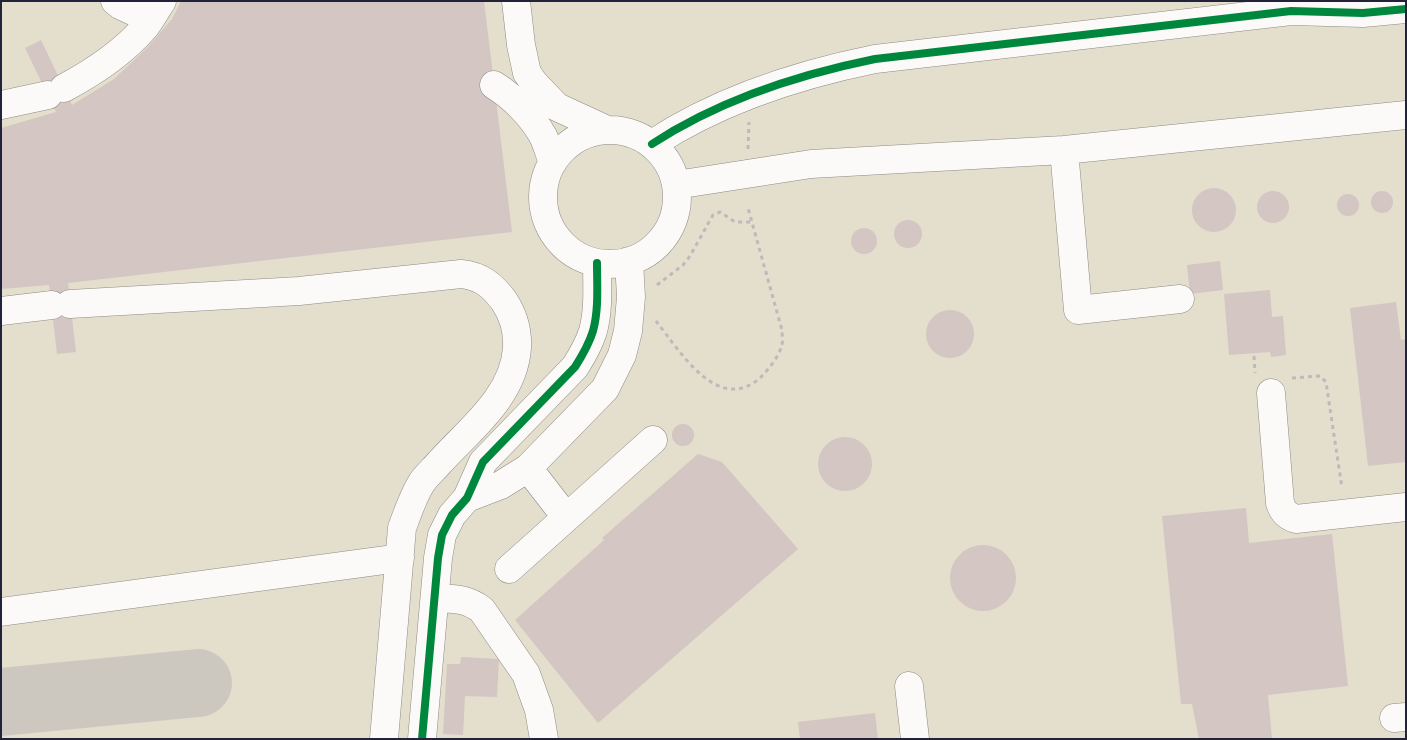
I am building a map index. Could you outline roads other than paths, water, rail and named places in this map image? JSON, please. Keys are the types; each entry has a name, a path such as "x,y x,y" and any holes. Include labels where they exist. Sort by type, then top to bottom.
{"street":[{"path":"1,105 56,91 82,78 111,59 145,27 156,10 120,5 115,1"},
{"path":"516,1 521,46 527,73 534,84 558,107 607,130"},
{"path":"1291,11 1326,1"},
{"path":"652,144 677,128 739,98 820,70 858,62 1291,11 1363,14 1406,9"},
{"path":"494,85 521,107 534,122 543,136 552,162"},
{"path":"676,185 811,164 1064,150 1406,115"},
{"path":"607,130 623,131 638,136 652,144 672,170 676,185 677,202 674,218 667,232 657,245 644,255 629,261 613,264 597,263 582,258 568,250 556,238 548,224 543,209 546,177 552,162 563,149 576,139 591,133 607,130"},
{"path":"1064,150 1078,310 1180,299"},
{"path":"467,498 501,485 528,468 605,389 622,355 628,331 631,297 629,261"},
{"path":"422,739 438,558 442,535 452,515 467,498 483,462 575,367 586,349 593,332 596,313 597,263"},
{"path":"1,311 61,305 299,291 461,274 474,276 488,283 499,294 514,316 518,337 516,360 508,382 493,405 423,482 402,528 384,739"},
{"path":"1273,383 1280,503 1283,512 1296,519 1406,507"},
{"path":"509,569 653,440"},
{"path":"528,468 566,517"},
{"path":"1,612 400,558"},
{"path":"435,598 461,599 472,602 482,610 526,674 539,710 544,739"},
{"path":"909,686 915,739"}]}
